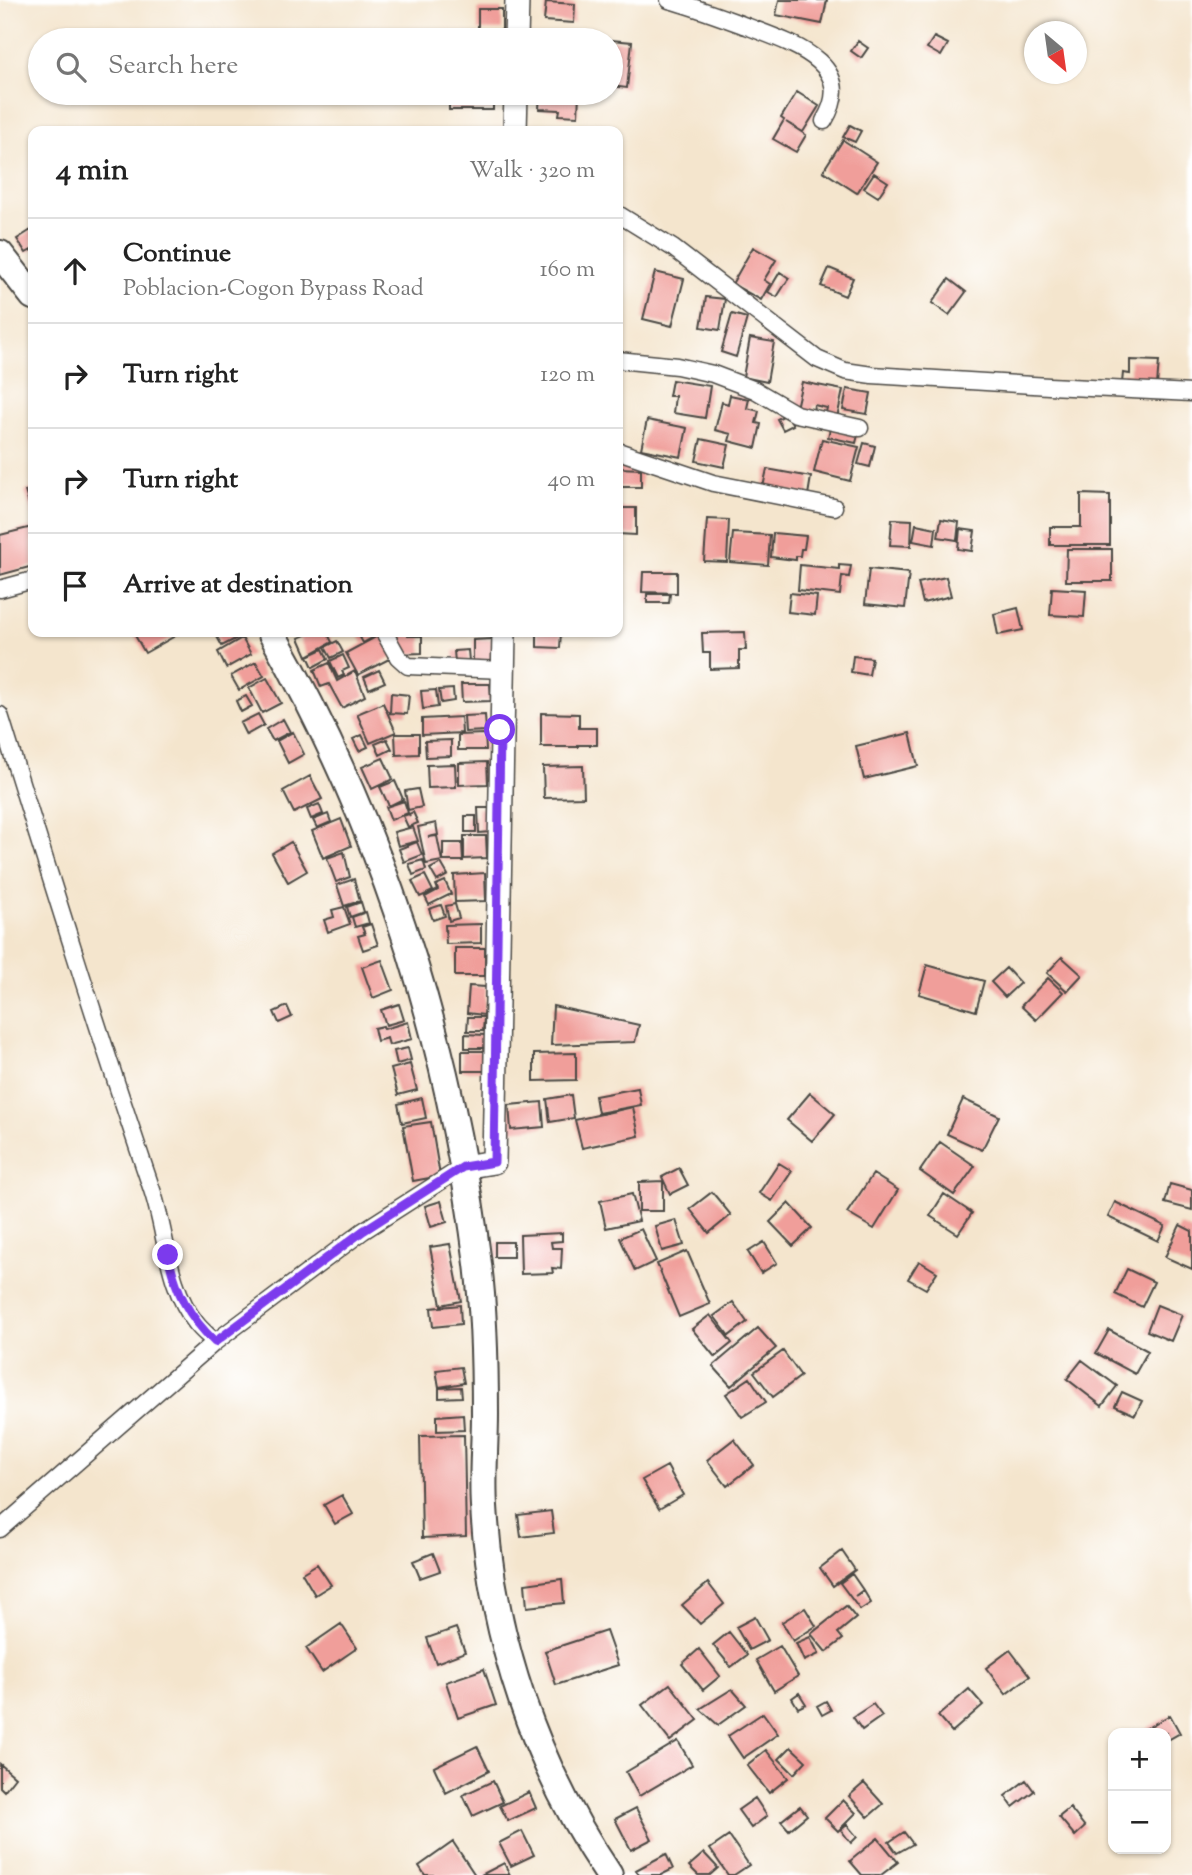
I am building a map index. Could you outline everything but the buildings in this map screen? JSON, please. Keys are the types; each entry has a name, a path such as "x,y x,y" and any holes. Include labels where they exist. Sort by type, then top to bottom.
{"highway":[{"path":"0,254 28,290"},
{"path":"274,637 338,758 391,889 426,999 449,1093 479,1268 485,1412 483,1504 491,1581 511,1665 542,1751 588,1845 609,1875"}],"main road":[{"path":"516,28 517,0"},
{"path":"515,126 516,105"},
{"path":"463,1167 494,1162 504,637"}],"street":[{"path":"669,0 790,43 814,56 822,63 832,85 833,98 824,121"},
{"path":"623,217 673,248 817,359 845,371 872,375 1192,393"},
{"path":"623,361 677,366 713,374 755,390 796,414 860,428"},
{"path":"623,453 713,483 834,507"},
{"path":"0,589 28,581"},
{"path":"387,637 398,657 408,666 503,670"},
{"path":"0,715 83,981 152,1189 173,1276 187,1310 196,1324 215,1342"},
{"path":"0,1529 215,1342 363,1231 463,1167"}],"route":[{"path":"168,1255 173,1276 187,1310 196,1324 215,1342 363,1231 463,1167 494,1162 500,730"}]}
